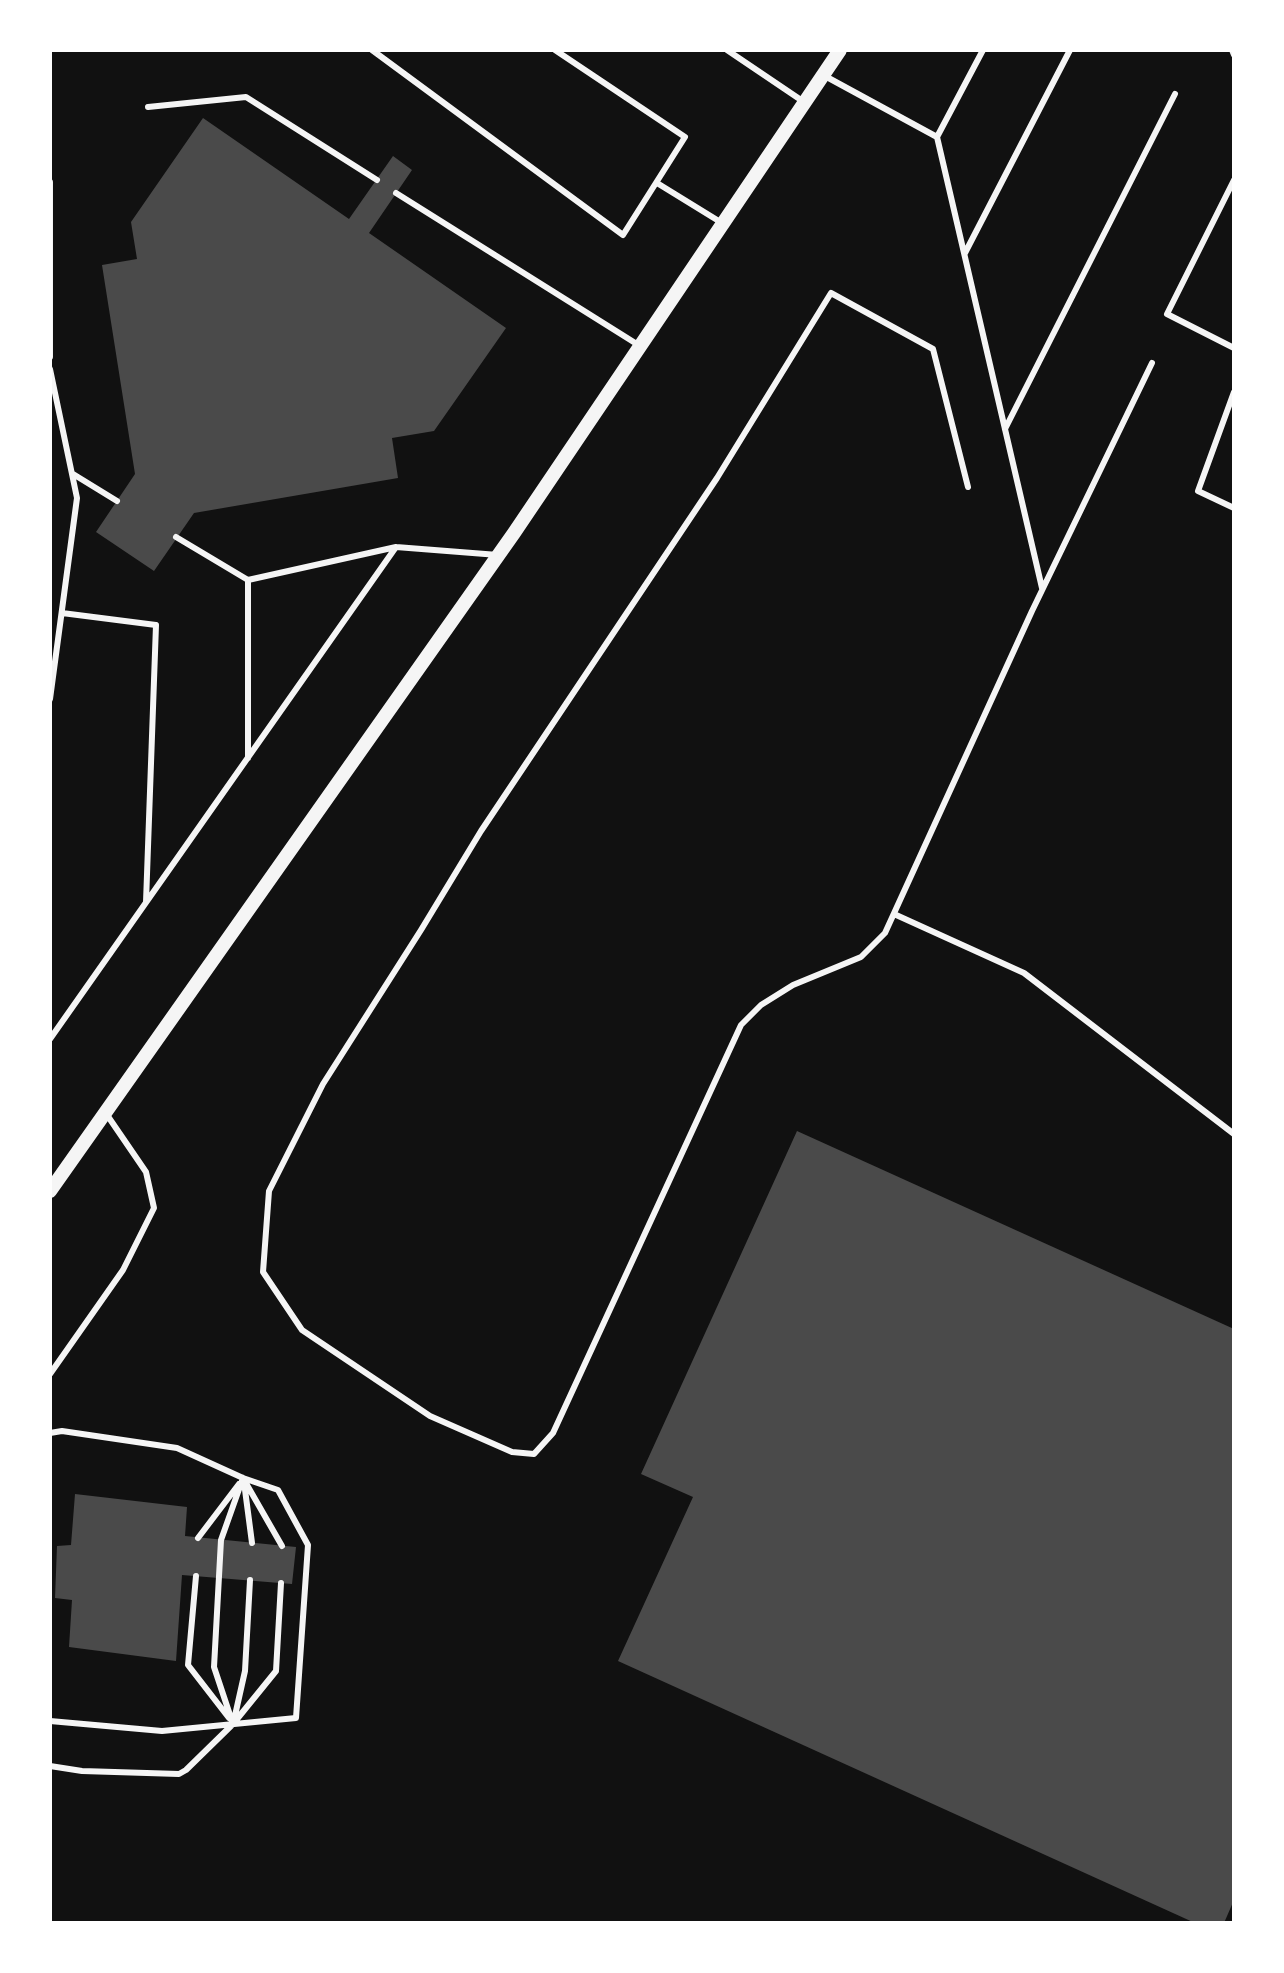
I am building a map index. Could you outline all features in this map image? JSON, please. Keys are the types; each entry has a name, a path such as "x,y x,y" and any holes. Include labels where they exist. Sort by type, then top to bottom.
{"street":[{"path":"50,1191 498,555 840,50"}],"lane":[{"path":"372,50 623,235 685,137 555,50"},
{"path":"727,50 804,102"},
{"path":"983,50 937,137 1042,588"},
{"path":"965,255 1070,50"},
{"path":"823,75 937,137"},
{"path":"1005,429 1175,94"},
{"path":"148,107 246,97 377,180"},
{"path":"1234,180 1167,314 1234,348"},
{"path":"50,182 50,357"},
{"path":"657,183 723,223"},
{"path":"396,193 640,346"},
{"path":"968,487 933,349 831,293 717,478 481,831 323,1084 269,1191 263,1272 302,1330 430,1416 512,1452 534,1454 553,1433 741,1025 761,1005 793,985 861,957 885,933 1042,588 1152,363"},
{"path":"50,369 77,498 50,699"},
{"path":"1234,392 1198,491 1234,508"},
{"path":"72,473 117,501"},
{"path":"176,537 248,580 396,547 498,555"},
{"path":"50,1039 396,547"},
{"path":"248,580 248,758"},
{"path":"62,613 156,625 146,903"},
{"path":"894,914 1024,973 1234,1134"},
{"path":"50,1374 123,1270 154,1208 146,1172 105,1112"},
{"path":"50,1433 62,1431 177,1448 278,1490 308,1545 296,1718 162,1731 50,1721"},
{"path":"198,1538 243,1478"},
{"path":"243,1478 252,1543"},
{"path":"243,1478 282,1546"},
{"path":"233,1724 214,1667 221,1540 243,1478"},
{"path":"196,1576 188,1665 233,1724"},
{"path":"233,1724 245,1671 250,1580"},
{"path":"50,1766 82,1771 179,1774 233,1724 276,1671 281,1583"}],"building":[{"path":"203,118 349,219 393,156 412,170 369,233 506,328 434,431 392,438 398,478 194,513 154,571 96,532 135,474 102,265 137,259 131,222"},
{"path":"797,1131 1234,1329 1234,1900 1224,1923 1195,1923 618,1661 693,1497 641,1474"},
{"path":"75,1494 187,1507 185,1536 296,1547 292,1584 182,1575 176,1661 69,1647 72,1600 55,1598 57,1546 71,1545"}]}
